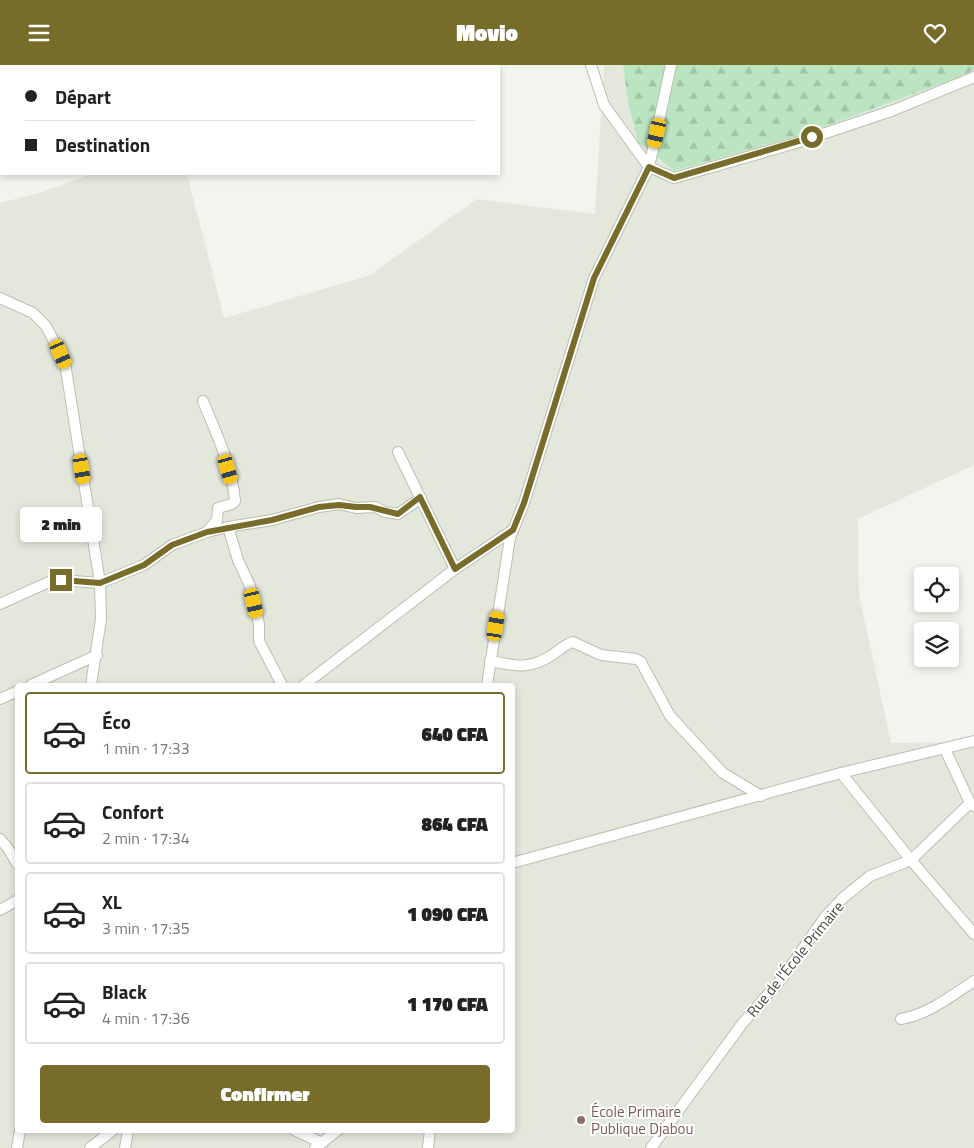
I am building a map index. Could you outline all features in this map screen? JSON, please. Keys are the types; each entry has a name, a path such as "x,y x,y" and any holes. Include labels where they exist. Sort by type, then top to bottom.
{"street":[{"path":"591,65 604,105 649,167 674,178 796,143 894,110 974,77"},
{"path":"487,683 510,538 524,503 594,278 649,167 672,65"},
{"path":"0,298 33,313 46,326 65,363 100,583 101,619 91,683"},
{"path":"203,401 222,446 233,487 234,501 232,505 218,508 217,521 207,532"},
{"path":"398,452 455,569"},
{"path":"0,604 51,581 100,583 144,565 172,545 207,532 272,520 319,507 339,505 374,507 398,514 420,497"},
{"path":"228,527 238,560 252,595 259,624 260,641 281,683"},
{"path":"307,683 455,569 513,530"},
{"path":"490,661 518,667 533,665 572,642 601,655 636,659 641,662 670,716 723,773 761,795"},
{"path":"35,683 96,655"},
{"path":"0,699 15,692"},
{"path":"515,862 841,773 974,741"},
{"path":"945,749 972,805"},
{"path":"841,773 911,861 974,935"},
{"name":"Rue de l'École Primaire","path":"651,1148 742,1024 784,976 825,917 843,898 870,876 911,861 972,805"},
{"path":"0,839 15,860"},
{"path":"0,910 15,901"},
{"path":"901,1019 928,1011 974,981"},
{"path":"17,1148 20,1133"},
{"path":"90,1148 109,1133"},
{"path":"125,1148 128,1133"},
{"path":"299,1133 318,1145 334,1133"},
{"path":"428,1148 430,1133"}],"shaded area":[{"path":"604,65 974,65 974,465 858,519 859,594 891,743 974,742 974,1148 0,1148 0,203 42,192 88,175 187,175 224,318 368,276 477,199 595,214"}],"green space":[{"path":"623,65 974,65 974,70 804,134 674,171 638,142 628,102"}],"place":[{"name":"École Primaire Publique Djabou","path":"581,1120"}],"route":[{"path":"61,580 100,583 144,565 172,545 207,532 228,527 272,520 319,507 339,505 374,507 398,514 420,497 455,569 513,530 524,503 594,278 649,167 674,178 812,137"}]}
